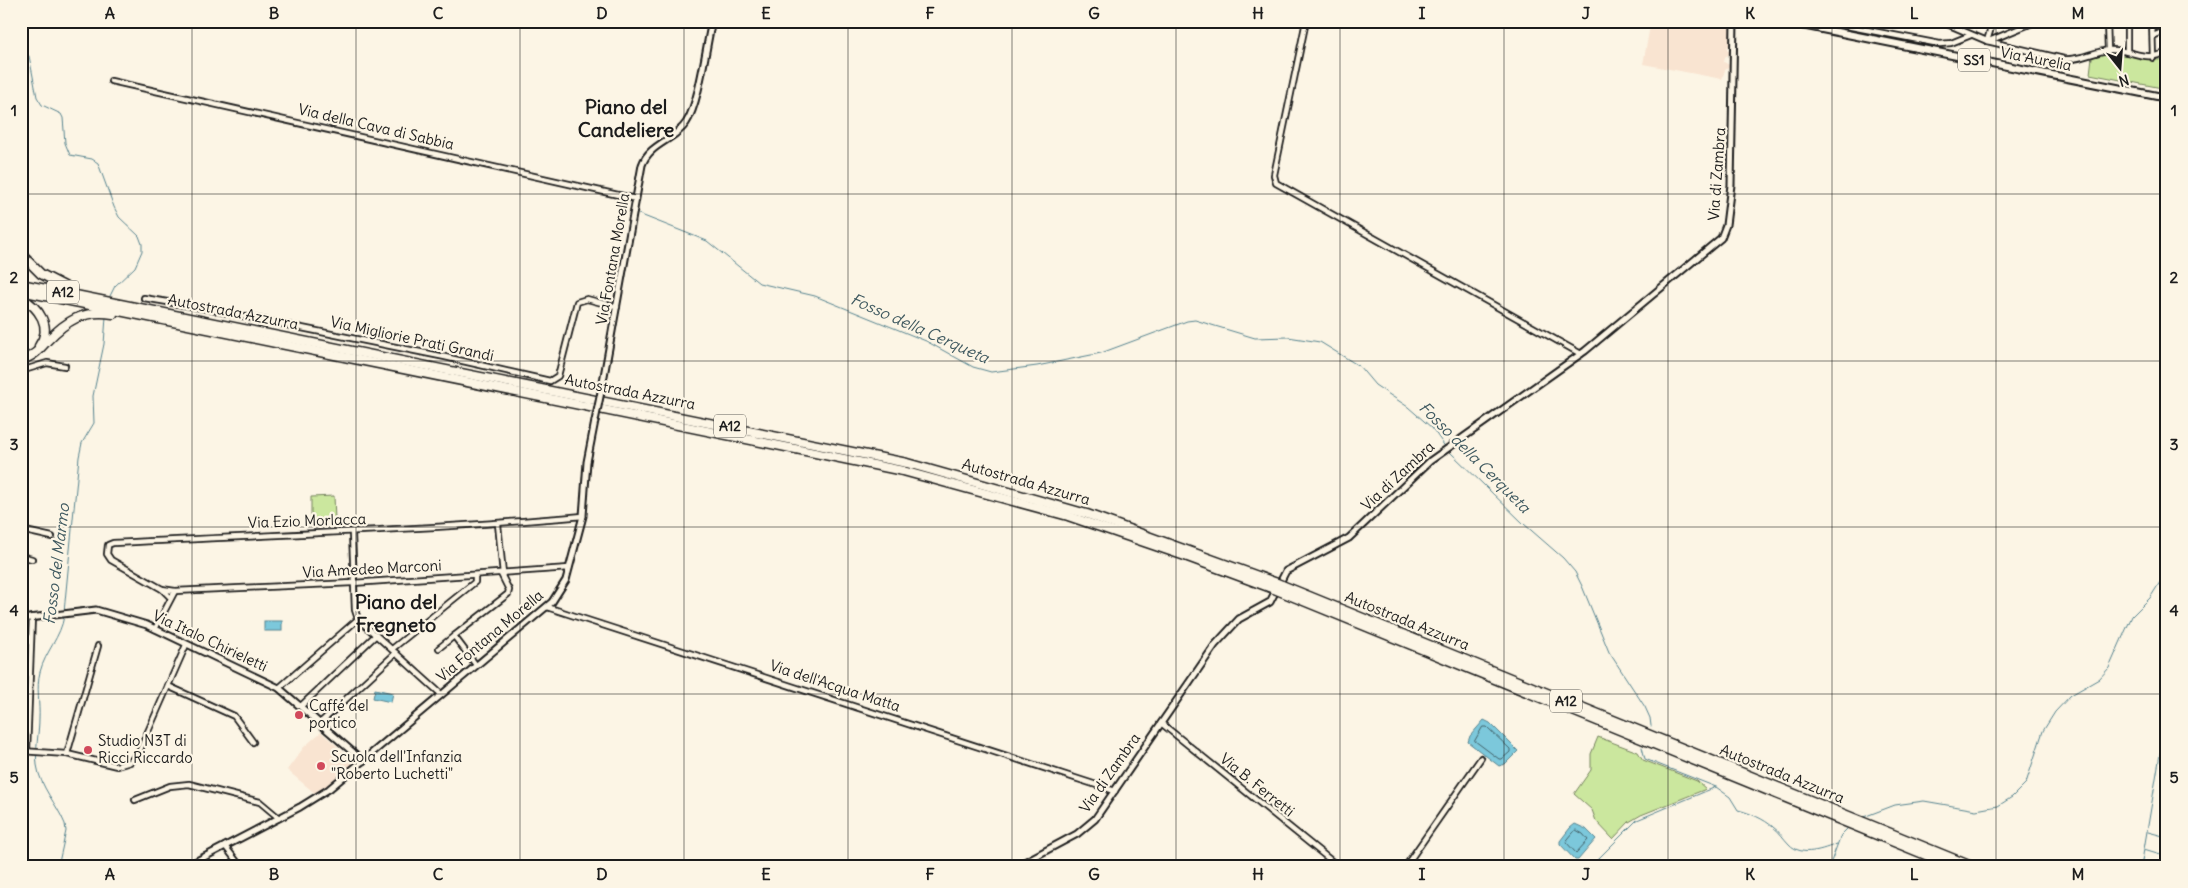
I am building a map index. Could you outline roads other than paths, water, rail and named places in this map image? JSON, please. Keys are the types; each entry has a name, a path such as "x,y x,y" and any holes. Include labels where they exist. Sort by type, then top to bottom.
{"highway":[{"path":"21,254 36,270 59,284 108,305 154,321 170,317"},
{"name":"A12","path":"21,284 108,305"},
{"name":"A12","path":"21,291 108,305"},
{"path":"21,298 38,310 45,328 44,337 39,346 21,359"},
{"path":"21,359 34,354 71,319 108,305 170,317"},
{"name":"Autostrada Azzurra","path":"170,317 912,473 1068,516 1278,587 1846,819 1866,822 1974,867"},
{"name":"Autostrada Azzurra","path":"1846,819 1856,827 1955,867"}],"main road":[{"name":"Via Aurelia","path":"1782,21 2167,98"}],"street":[{"name":"Via Fontana Morella","path":"185,867 325,792 476,664 547,607 562,587 583,516 587,462 642,167 647,154 680,130 691,115 712,21"},
{"path":"1306,21 1274,175 1276,183 1581,354"},
{"name":"Via di Zambra","path":"1015,867 1082,830 1094,819 1227,630 1244,615 1270,602 1286,571 1349,538 1420,470 1446,449 1581,354 1703,254 1724,232 1729,208 1732,169 1734,21"},
{"path":"1832,21 1836,24 1940,44 1951,43 1971,35"},
{"path":"1940,21 1988,41 2068,60 2108,50 2153,58 2167,52"},
{"path":"1952,27 1954,21"},
{"path":"1988,41 1993,21"},
{"path":"2018,21 2024,27"},
{"path":"1988,41 2037,21"},
{"path":"2107,21 2108,50"},
{"path":"2127,21 2127,52"},
{"path":"2152,21 2153,58"},
{"path":"2153,36 2167,30"},
{"name":"Via della Cava di Sabbia","path":"111,81 636,199"},
{"name":"Via Migliorie Prati Grandi","path":"144,298 446,357 548,381 554,380 558,375 577,302 587,299 617,308"},
{"path":"21,371 45,363 66,366"},
{"name":"Via Ezio Morlacca","path":"162,589 111,560 107,554 107,546 113,543 352,533 498,524 583,516"},
{"path":"439,648 508,594 509,590 502,574 498,524"},
{"path":"21,530 52,537"},
{"path":"352,533 355,613 358,619 441,694"},
{"path":"21,556 32,559"},
{"name":"Via Amedeo Marconi","path":"162,589 176,591 354,583 569,568"},
{"path":"320,724 394,651 461,596 475,582 475,576"},
{"path":"162,589 171,598"},
{"path":"154,629 176,591"},
{"name":"Via dell'Acqua Matta","path":"547,607 1115,791"},
{"name":"Via Italo Chirieletti","path":"21,619 73,611 106,611 154,629 279,688 363,761"},
{"path":"32,618 24,751 67,754 114,766 133,760 139,752 186,645"},
{"path":"279,688 358,619"},
{"path":"301,706 376,635"},
{"path":"454,636 476,664"},
{"path":"67,754 98,646"},
{"path":"168,686 234,716 253,742"},
{"name":"Via B. Ferretti","path":"1161,723 1339,867"},
{"path":"1405,867 1481,758"},
{"path":"136,800 170,786 189,784 260,802 279,818"},
{"path":"225,846 241,867"}],"water":[{"path":"264,621 282,621 282,631 264,631"},
{"path":"375,689 393,693 391,702 373,698"},
{"path":"1484,720 1490,723 1518,751 1505,764 1499,766 1468,742 1470,736"},
{"path":"1575,824 1586,829 1596,839 1578,860 1575,860 1560,844 1560,841"}],"waterway":[{"name":"Fosso del Marmo","path":"21,50 29,56 37,97 42,105 61,114 63,118 65,143 70,155 92,159 98,163 119,217 139,236 142,244 142,251 135,267 115,286 110,296"},
{"name":"Fosso della Cerqueta","path":"636,213 707,241 759,283 815,296 926,341 973,367 991,372 1037,366 1101,353 1187,321 1195,320 1255,338 1288,337 1320,342 1359,366 1375,385 1408,407 1432,428 1446,448"},
{"name":"Fosso del Marmo","path":"64,612 79,457 82,443 94,423 93,396 104,344 106,317"},
{"name":"Fosso della Cerqueta","path":"1449,451 1524,524 1563,558 1575,572 1609,652 1645,707 1651,726"},
{"path":"1861,818 1895,805 1924,801 1976,810 1998,806 2012,797 2026,783 2043,731 2055,712 2071,695 2099,679 2109,668 2132,616 2150,598 2167,571"},
{"name":"Fosso del Marmo","path":"58,867 66,831 65,824 42,781 37,765 36,753 39,724 39,678 42,665 60,631 64,616"},
{"path":"2141,867 2167,713"},
{"name":"Fosso della Cerqueta","path":"1642,747 1645,759 1716,787 1730,797 1738,810 1769,824 1789,844 1800,851 1813,851 1837,844"},
{"path":"1590,867 1637,820 1716,787"},
{"name":"Fosso della Cerqueta","path":"1829,867 1841,835 1848,828"},
{"path":"2148,832 2167,837"},
{"path":"2144,849 2167,856"}],"place":[{"name":"Caffé del portico","path":"299,715"},
{"name":"Studio N3T di Ricci Riccardo","path":"88,750"},
{"name":"Scuola dell'Infanzia \"Roberto Luchetti\"","path":"321,766"}],"district":[{"name":"Piano del Candeliere","path":"626,118"},
{"name":"Piano del Fregneto","path":"396,614"}]}
